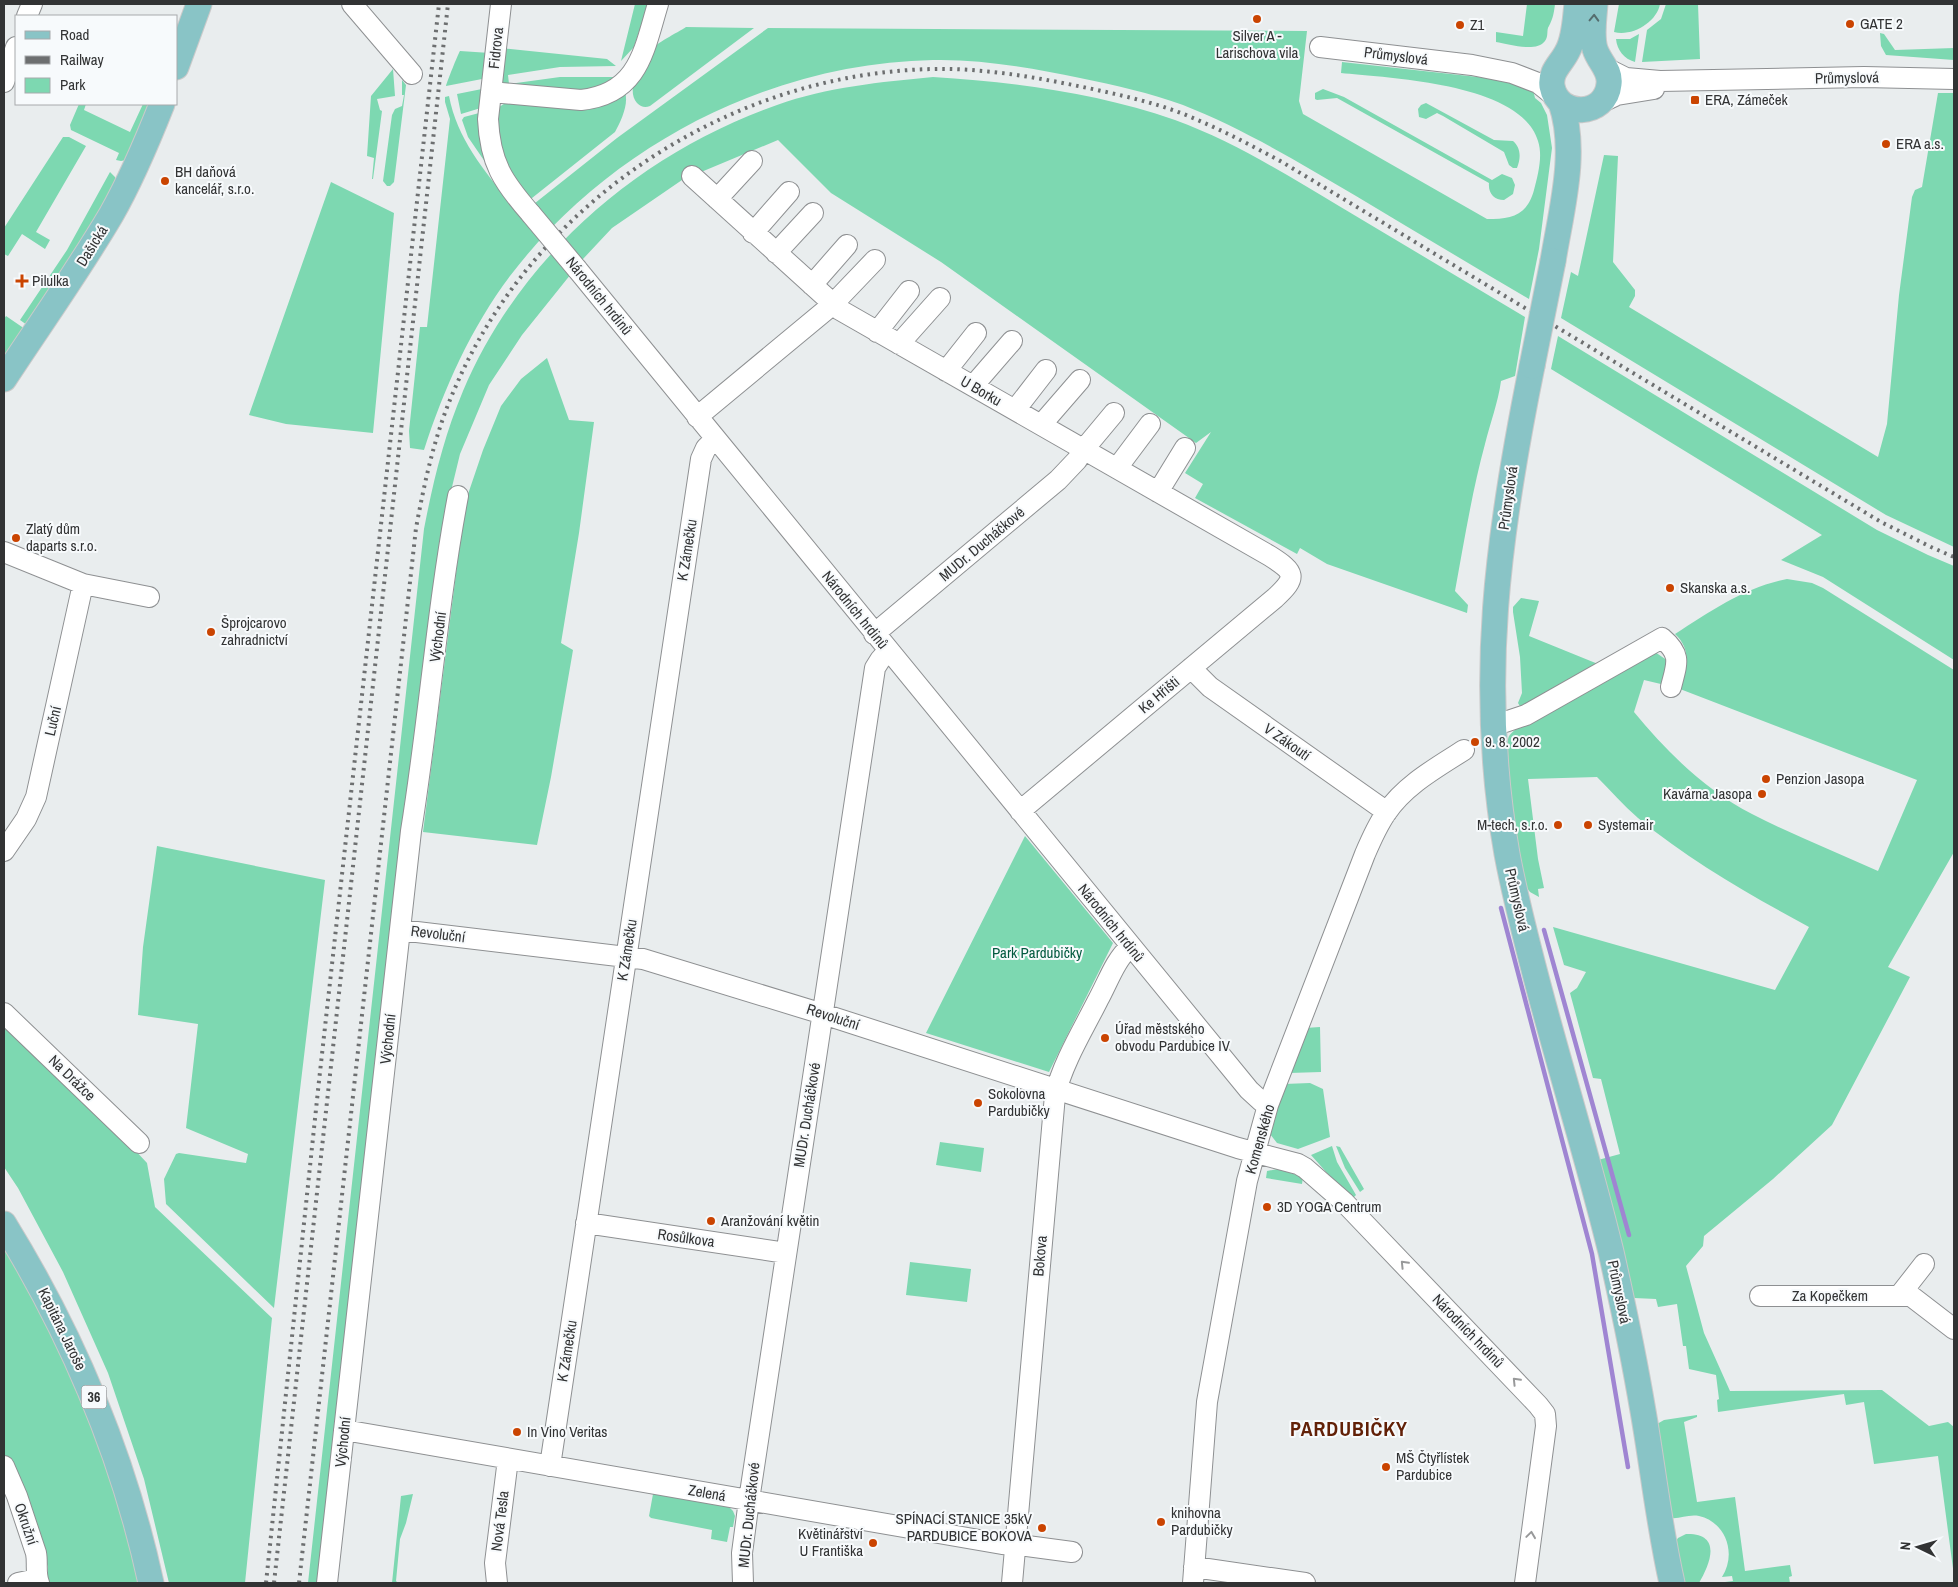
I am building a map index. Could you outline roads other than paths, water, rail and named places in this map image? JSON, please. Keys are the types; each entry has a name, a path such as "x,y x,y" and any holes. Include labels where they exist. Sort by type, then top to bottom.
{"main road":[{"path":"178,62 199,4"},
{"name":"Průmyslová","path":"1553,261 1567,168 1567,128 1560,101 1552,81 1571,41 1577,4"},
{"name":"Průmyslová","path":"1595,4 1594,45 1598,58 1605,66 1609,84 1606,94 1595,106 1580,145 1553,261 1509,485 1496,582 1492,653 1493,726 1499,794 1512,878 1558,1062 1610,1251 1643,1411 1661,1529 1672,1583"},
{"name":"Průmyslová","path":"1560,61 1572,54 1584,53 1595,56 1605,66"},
{"name":"Průmyslová","path":"1560,101 1575,110 1595,106"},
{"name":"Dašická","path":"4,378 72,278 111,215 142,153 162,105"},
{"name":"Kapitána Jaroše","path":"4,1224 56,1314 96,1401 126,1484 150,1583"},
{"name":"Průmyslová","path":"1661,1529 1666,1583"}],"street":[{"path":"352,4 412,74"},
{"name":"Fidrova","path":"491,92 501,4"},
{"path":"491,92 581,100 596,98 614,90 639,65 658,4"},
{"name":"Průmyslová","path":"1320,47 1472,65 1530,68 1560,61"},
{"path":"4,82 15,50"},
{"name":"Průmyslová","path":"1472,65 1512,73 1531,80 1560,101"},
{"name":"Průmyslová","path":"1605,66 1619,76 1636,80 1864,77 1954,79"},
{"name":"Průmyslová","path":"1595,106 1610,98 1635,92 1740,80"},
{"name":"Národních hrdinů","path":"491,92 489,132 496,164 503,180 1130,947 1249,1090 1268,1105"},
{"path":"717,199 752,161"},
{"name":"U Borku","path":"692,176 832,305 1270,556 1287,567 1292,575"},
{"path":"753,233 789,192"},
{"path":"776,253 813,213"},
{"path":"812,286 847,245"},
{"path":"697,417 832,305 875,260"},
{"path":"877,332 909,291"},
{"path":"899,344 940,298"},
{"path":"946,371 976,333"},
{"path":"973,386 1012,341"},
{"path":"1015,410 1046,370"},
{"path":"1041,425 1080,380"},
{"name":"MUDr. Ducháčkové","path":"874,634 1058,480 1077,460 1114,413"},
{"path":"1117,468 1150,424"},
{"name":"K Zámečku","path":"550,1466 700,459 706,448 716,439"},
{"path":"1158,492 1186,448"},
{"name":"Východní","path":"327,1583 411,831 422,764 438,631 458,496"},
{"path":"4,552 83,584 149,597"},
{"name":"Ke Hřišti","path":"1020,811 1284,590 1290,583 1292,575"},
{"name":"Luční","path":"4,851 26,818 36,797 83,584"},
{"path":"1493,726 1526,715 1662,638 1672,647 1676,654 1677,664 1671,687"},
{"name":"MUDr. Ducháčkové","path":"743,1583 742,1552 749,1500 875,668 888,651"},
{"name":"V Zákoutí","path":"1191,668 1210,686 1386,812"},
{"name":"Komenského","path":"1193,1575 1208,1402 1238,1230 1254,1152 1268,1105 1365,854 1386,812 1421,779 1464,750"},
{"name":"Revoluční","path":"400,930 626,956 651,961 1254,1152"},
{"name":"Bokova","path":"1012,1583 1056,1088 1118,961 1130,947"},
{"name":"Na Drážce","path":"4,1014 139,1143"},
{"name":"Národních hrdinů","path":"1254,1152 1298,1164 1334,1192 1532,1398 1545,1414 1546,1426 1524,1583"},
{"name":"Rosůlkova","path":"586,1223 786,1252"},
{"path":"1899,1296 1924,1264"},
{"name":"Za Kopečkem","path":"1760,1296 1911,1296 1954,1329"},
{"name":"Zelená","path":"344,1430 1015,1545 1072,1552"},
{"name":"Nová Tesla","path":"497,1583 495,1563 508,1459"},
{"name":"Okružní","path":"6,1472 36,1553 38,1562 31,1582"},
{"path":"1193,1575 1305,1583"}],"waterway":[{"path":"1501,908 1592,1254 1628,1467"},
{"path":"1544,930 1629,1235"}],"railway":[{"path":"266,1583 319,1081 439,4"},
{"path":"274,1583 448,4"},
{"path":"299,1583 416,528 427,474 436,439 448,405 490,321 535,260 588,206 648,160 714,122 784,94 857,76 933,69 990,72 1065,83 1157,105 1207,124 1282,162 1881,522 1954,557"}],"place":[{"name":"Silver A - Larischova vila","path":"1257,19"},
{"name":"GATE 2","path":"1850,24"},
{"name":"Z1","path":"1460,25"},
{"name":"ERA, Zámeček","path":"1695,100"},
{"name":"ERA a.s.","path":"1886,144"},
{"name":"BH daňová kancelář, s.r.o.","path":"165,181"},
{"name":"Pilulka","path":"22,281"},
{"name":"Zlatý dům daparts s.r.o.","path":"16,538"},
{"name":"Skanska a.s.","path":"1670,588"},
{"name":"Šprojcarovo zahradnictví","path":"211,632"},
{"name":"9. 8. 2002","path":"1475,742"},
{"name":"Penzion Jasopa","path":"1766,779"},
{"name":"Kavárna Jasopa","path":"1762,794"},
{"name":"M-tech, s.r.o.","path":"1558,825"},
{"name":"Systemair","path":"1588,825"},
{"name":"Úřad městského obvodu Pardubice IV","path":"1105,1038"},
{"name":"Sokolovna Pardubičky","path":"978,1103"},
{"name":"3D YOGA Centrum","path":"1267,1207"},
{"name":"Aranžování květin","path":"711,1221"},
{"name":"In Vino Veritas","path":"517,1432"},
{"name":"MŠ Čtyřlístek Pardubice","path":"1386,1467"},
{"name":"knihovna Pardubičky","path":"1161,1522"},
{"name":"SPÍNACÍ STANICE 35kV PARDUBICE BOKOVA","path":"1042,1528"},
{"name":"Květinářství U Františka","path":"873,1543"}],"district":[{"name":"PARDUBIČKY","path":"1349,1429"}],"park label":[{"name":"Park Pardubičky","path":"1037,953"}]}
